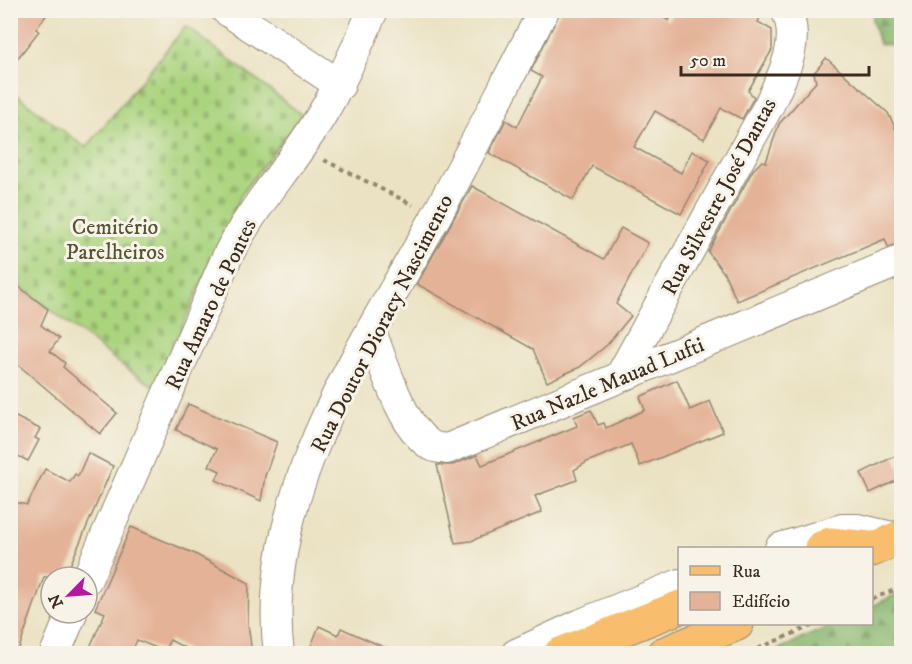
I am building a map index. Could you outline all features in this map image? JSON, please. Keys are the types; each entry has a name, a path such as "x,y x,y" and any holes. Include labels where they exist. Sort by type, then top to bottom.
{"main road":[{"path":"824,547 830,544 881,545"},
{"path":"560,654 678,608"},
{"path":"663,654 735,625"}],"street":[{"path":"226,10 340,85"},
{"name":"Rua Amaro de Pontes","path":"93,565 226,259 243,225 300,148 340,85 373,10"},
{"name":"Rua Doutor Dioracy Nascimento","path":"279,654 276,628 278,579 291,512 322,425 544,10"},
{"name":"Rua Silvestre José Dantas","path":"621,375 769,105 788,61 792,40 790,19 786,10"},
{"name":"Rua Nazle Mauad Lufti","path":"371,332 406,416 419,436 431,446 447,449 902,260"},
{"path":"786,547 842,529 858,529 881,545"},
{"path":"516,654 581,624 678,585"},
{"path":"55,654 67,625"}],"path":[{"path":"300,148 435,217"},
{"path":"873,599 902,586"},
{"path":"746,654 814,625"}],"green space":[{"path":"876,11 901,11 901,46 879,44 872,19"},
{"name":"Cemitério Parelheiros","path":"186,26 302,115 242,193 155,387 127,369 11,279 10,90 86,148"},
{"path":"901,592 901,653 770,653 832,625 873,625 873,606"}],"building":[{"path":"21,10 50,10 36,29 39,31 10,68 10,24"},
{"path":"561,10 650,10 669,21 675,10 764,10 758,22 772,30 772,50 748,91 754,97 742,119 721,108 704,139 655,111 634,147 681,173 692,151 710,160 681,214 592,166 573,200 489,153 506,120 517,127 542,77 531,71"},
{"path":"826,58 888,113 902,142 902,243 888,247 885,239 737,301 724,273 708,252 753,170 762,161 766,162 779,124 816,82 814,73"},
{"path":"472,186 604,259 621,228 648,243 616,304 631,316 607,345 580,367 547,382 533,349 417,284"},
{"path":"10,280 48,309 41,325 59,339 50,351 65,363 63,367 117,413 100,434 10,358"},
{"path":"677,380 690,410 710,401 723,432 640,466 631,444 587,462 574,470 577,480 535,496 542,512 471,541 455,543 437,465 453,465 477,455 482,465 577,426 574,417 591,410 598,425 604,423 606,428 645,410 640,397"},
{"path":"188,404 277,442 265,476 261,501 216,480 220,471 209,466 217,449 176,430"},
{"path":"10,414 40,429 35,438 39,440 28,461 10,452"},
{"path":"88,453 113,466 70,565 39,565 39,591 17,654 10,654 10,501 27,505 45,469 70,482 75,474 78,476"},
{"path":"895,456 902,478 870,493 861,473"},
{"path":"131,527 193,553 249,583 248,623 252,654 196,654 170,640 164,651 137,640 131,654 87,654 105,613 99,611 99,600"},
{"path":"319,626 338,635 341,628 399,654 308,654"}]}
